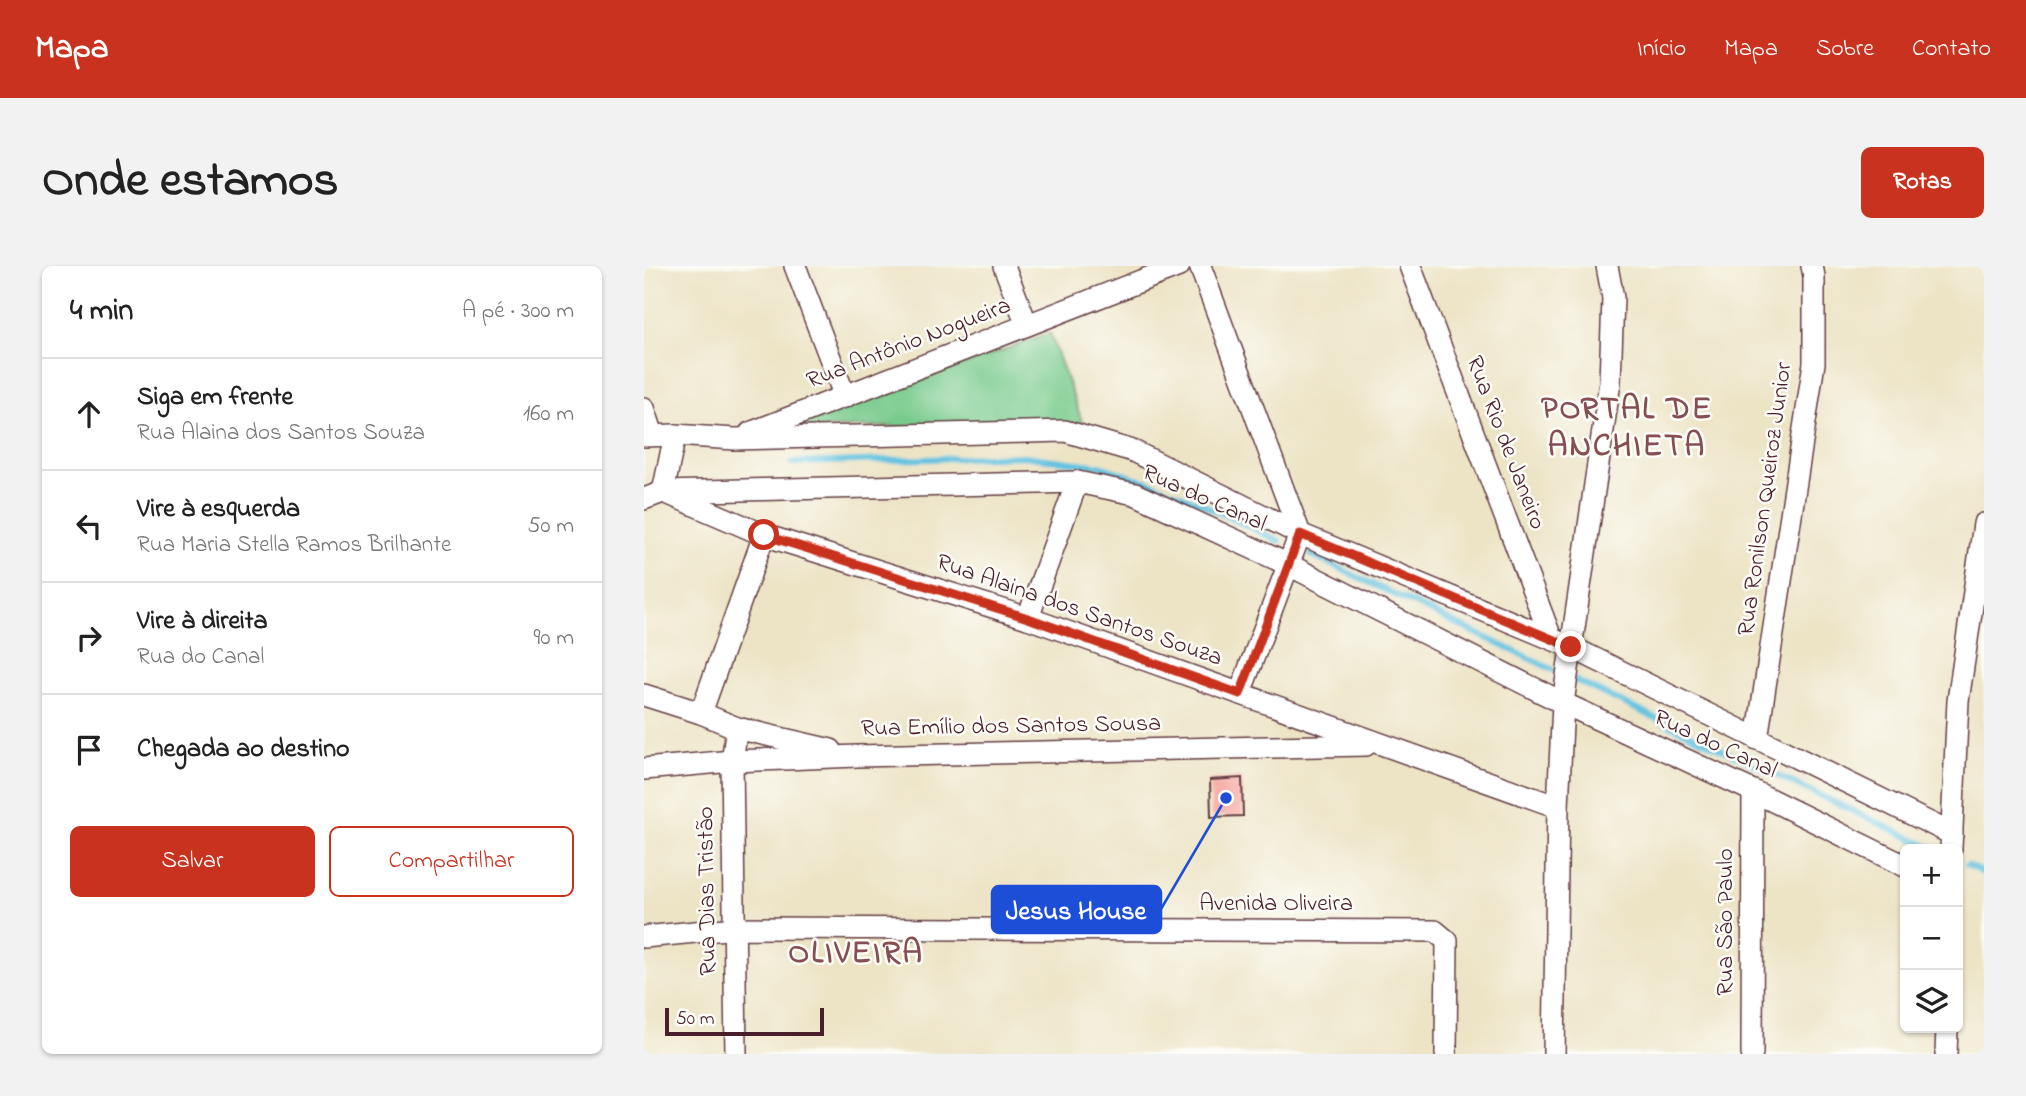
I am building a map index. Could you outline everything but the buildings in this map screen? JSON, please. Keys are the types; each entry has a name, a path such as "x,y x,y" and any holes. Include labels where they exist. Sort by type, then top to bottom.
{"street":[{"path":"795,266 845,397"},
{"path":"1004,266 1027,326"},
{"name":"Rua Antônio Nogueira","path":"735,439 1180,266"},
{"path":"1200,266 1300,534 1240,694"},
{"name":"Rua Rio de Janeiro","path":"1410,266 1550,638"},
{"path":"1554,1054 1558,807 1564,695 1611,382 1613,298 1607,266"},
{"name":"Rua Ronilson Queiroz Junior","path":"1756,739 1814,363 1812,266"},
{"path":"644,408 657,435 654,496"},
{"name":"Rua do Canal","path":"657,435 735,439 1065,431 1133,451 1300,534 1550,638 1571,652 1756,739 1952,842"},
{"path":"1028,618 1077,482"},
{"name":"Rua do Canal","path":"654,496 1077,482 1135,494 1564,695 1900,864"},
{"name":"Rua Alaina dos Santos Souza","path":"654,496 764,535 1028,618 1558,807"},
{"path":"1952,842 1958,701 1984,524"},
{"path":"701,713 764,535"},
{"path":"644,695 737,727 857,756"},
{"name":"Rua Dias Tristão","path":"736,1054 732,761 737,727"},
{"name":"Rua Emílio dos Santos Sousa","path":"644,769 732,761 857,756 1379,745"},
{"name":"Rua São Paulo","path":"1752,1054 1753,791"},
{"name":"Avenida Oliveira","path":"644,937 736,928 1435,930 1447,941 1446,1054"},
{"path":"1946,1054 1947,1033"}],"green space":[{"path":"1050,333 1083,424 792,428"}],"waterway":[{"path":"792,463 1024,456 1100,466 1195,501 1279,541"},
{"path":"1311,555 1562,674"},
{"path":"1572,679 1923,844"},
{"path":"1967,865 1984,873"}],"place":[{"name":"Jesus House","path":"1226,798"}],"district":[{"name":"PORTAL DE ANCHIETA","path":"1627,428"},
{"name":"OLIVEIRA","path":"856,954"}],"route":[{"path":"764,535 1028,618 1240,694 1300,534 1571,647"}]}
